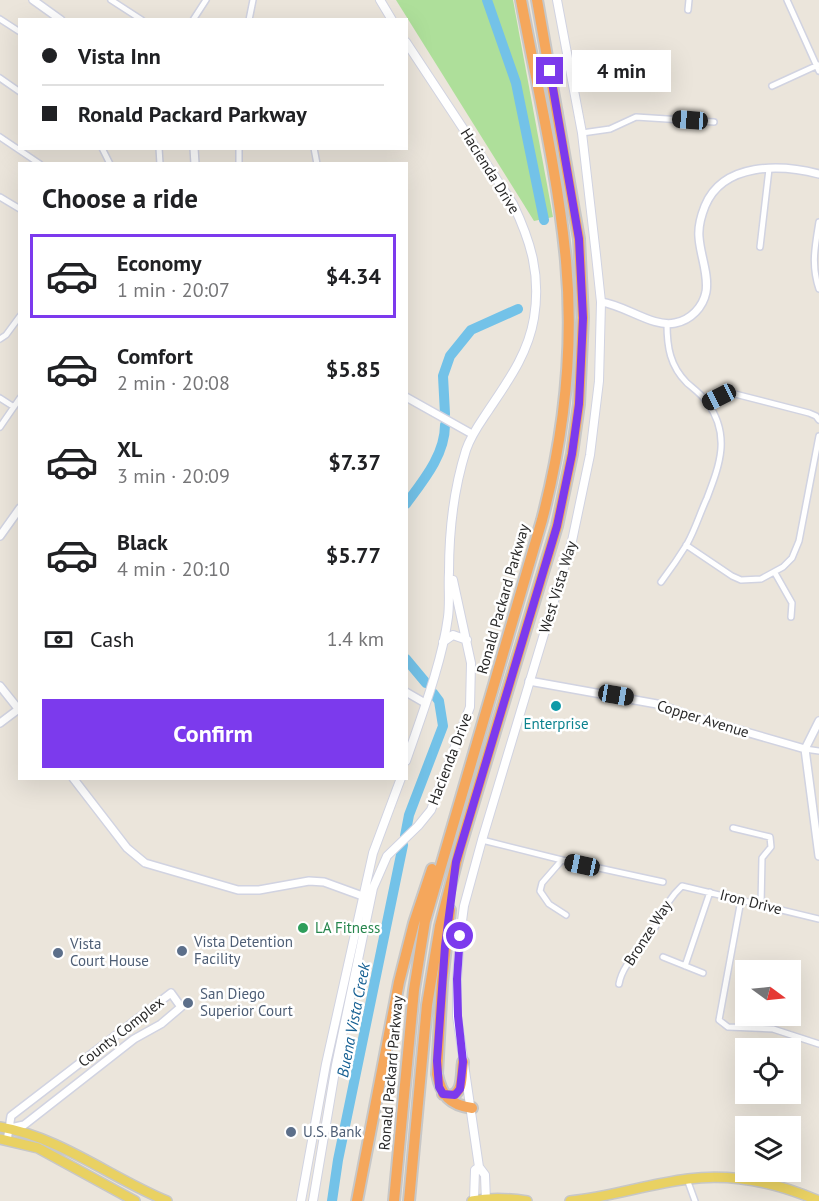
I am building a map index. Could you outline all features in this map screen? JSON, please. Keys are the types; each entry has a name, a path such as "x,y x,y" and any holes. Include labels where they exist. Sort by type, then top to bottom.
{"highway":[{"name":"Ronald Packard Parkway","path":"394,1199 419,954 432,892 542,520 556,461 565,387 568,308 563,235 521,0"},
{"name":"Ronald Packard Parkway","path":"409,1198 427,1005 434,956 456,862 557,526 572,454 579,404 583,318 579,239 537,0"},
{"path":"357,1201 407,950 432,868 448,836"},
{"path":"456,862 445,946 437,1061 439,1087 443,1094 454,1104 472,1108"},
{"path":"443,1094 451,1096 460,1089 463,1062"}],"main road":[{"path":"380,0 391,18"},
{"name":"West Vista Way","path":"486,1200 484,1175 479,1167 472,1108 463,1062 458,1016 457,979 464,906 572,541 588,466 599,381 601,302 582,133 556,0"},
{"name":"Hacienda Drive","path":"408,45 513,204 526,231 535,265 535,310 526,348 519,364 472,435 461,470 451,546 449,602 443,642 408,755"},
{"name":"Hacienda Drive","path":"301,1201 326,1064 367,898 387,856 423,821 438,796 470,708 471,663 454,587 451,546"},
{"path":"443,642 453,635 467,640"},
{"name":"Hacienda Drive","path":"313,1201 373,853 400,780"},
{"path":"4,1128 28,1134 167,1201"},
{"path":"4,1140 38,1148 135,1201"},
{"name":"West Vista Way","path":"473,1201 475,1170 479,1167"},
{"path":"570,1201 592,1199 687,1179 733,1177 765,1182 819,1201"},
{"path":"473,1201 510,1198 527,1201"}],"street":[{"path":"33,0 58,18"},
{"path":"111,0 139,18"},
{"path":"195,18 206,0"},
{"path":"249,18 253,0"},
{"path":"688,10 689,0"},
{"path":"772,86 818,67 787,0"},
{"path":"0,20 18,31"},
{"path":"0,78 18,91"},
{"path":"582,133 610,129 636,117 714,122"},
{"path":"0,137 18,149"},
{"path":"19,150 37,162"},
{"path":"601,302 616,305 653,321 667,324 676,323 691,316 702,303 706,292 699,237 700,220 707,201 719,187 734,176 754,169 807,171 819,174"},
{"path":"760,247 769,169"},
{"path":"0,196 18,208"},
{"path":"819,222 814,273 819,289"},
{"path":"0,339 6,335 18,319"},
{"path":"661,582 686,545 709,491 720,458 721,435 707,403 679,374 674,365 669,350 667,324"},
{"path":"707,403 726,395 743,395 809,413 819,420"},
{"path":"0,398 14,407"},
{"path":"408,398 472,435"},
{"path":"0,427 18,401"},
{"path":"686,545 741,580 761,579 775,573 792,558 796,550 819,436"},
{"path":"0,536 18,511"},
{"path":"775,573 792,603 791,617"},
{"name":"Copper Avenue","path":"529,681 657,704 805,749"},
{"path":"0,686 18,708"},
{"path":"408,693 425,703"},
{"path":"0,723 18,710"},
{"path":"819,721 805,749 816,817 819,856"},
{"path":"805,749 819,751"},
{"path":"75,780 128,848 145,863 238,890 259,890 309,881 324,882 367,898"},
{"path":"733,828 770,837 771,847 762,858 761,904"},
{"path":"482,840 663,882"},
{"path":"562,860 542,883 540,891 549,904 567,915"},
{"name":"Iron Drive","path":"682,886 819,919"},
{"name":"Bronze Way","path":"619,984 627,963 651,934 663,909 682,886"},
{"path":"685,966 710,892"},
{"path":"741,900 719,1020 728,1027 773,1029 819,1044"},
{"path":"663,957 703,973"},
{"name":"County Complex","path":"4,1128 24,1125 134,1039 161,1024 181,1007 171,993 11,1116 4,1128 4,1140"},
{"path":"687,1179 695,1201"}],"green space":[{"path":"396,0 513,0 553,217 534,221"}],"waterway":[{"name":"Buena Vista Creek","path":"487,0 516,83 544,220"},
{"name":"Buena Vista Creek","path":"445,414 443,376 450,356 471,330 518,309"},
{"name":"Buena Vista Creek","path":"408,501 437,457 445,425"},
{"name":"Buena Vista Creek","path":"408,661 426,683"},
{"name":"Buena Vista Creek","path":"405,836 409,815 443,726 439,701 433,693"},
{"name":"Buena Vista Creek","path":"332,1201 338,1160 403,845"}],"place":[{"name":"Enterprise","path":"556,706"},
{"name":"LA Fitness","path":"303,928"},
{"name":"Vista Detention Facility","path":"182,951"},
{"name":"Vista Court House","path":"58,953"},
{"name":"San Diego Superior Court","path":"188,1003"},
{"name":"U.S. Bank","path":"291,1132"}],"route":[{"path":"460,936 457,979 463,1062 460,1089 451,1096 443,1094 439,1087 437,1061 445,946 456,862 557,526 566,490 579,404 583,318 579,239 550,71"}]}
